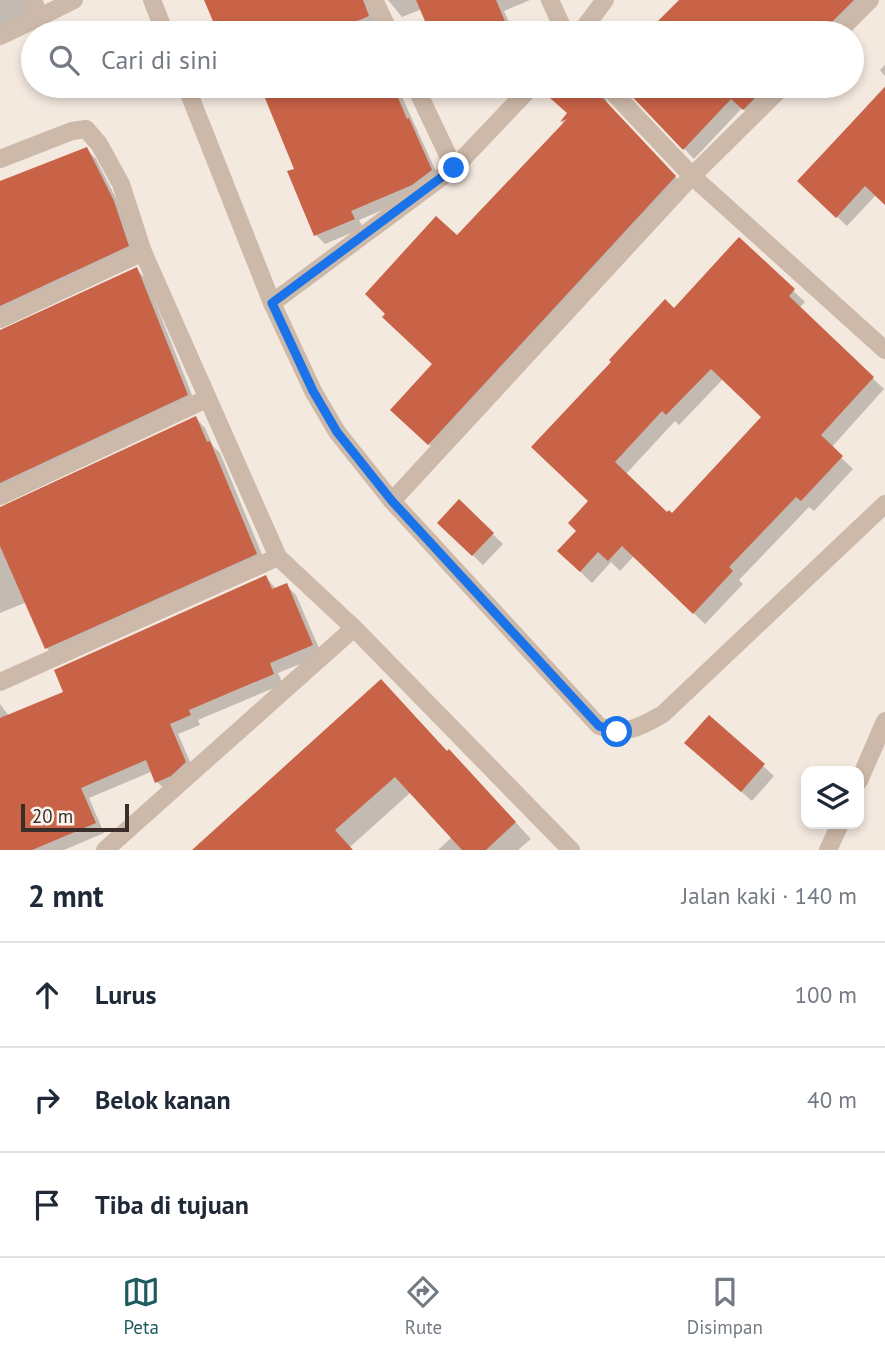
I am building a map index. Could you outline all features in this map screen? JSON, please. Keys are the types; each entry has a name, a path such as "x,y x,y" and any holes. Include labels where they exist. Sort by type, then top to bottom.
{"street":[{"path":"33,0 40,17"},
{"path":"32,21 74,0"},
{"path":"152,0 160,21"},
{"path":"374,0 384,21"},
{"path":"550,0 560,21"},
{"path":"589,21 605,0"},
{"path":"848,21 870,0"},
{"path":"0,36 21,26"},
{"path":"191,98 272,303 313,391 337,432 392,501 599,726 617,732 638,727 663,714 885,504"},
{"path":"421,98 454,168"},
{"path":"272,303 454,168 521,98"},
{"path":"618,98 692,176 885,350"},
{"path":"392,501 692,176 771,98"},
{"path":"0,159 72,131 86,129 99,144 121,184 143,252 278,557 354,628 558,846"},
{"path":"0,319 143,252"},
{"path":"0,496 206,399"},
{"path":"0,682 278,557"},
{"path":"105,850 354,628"},
{"path":"864,769 885,721"},
{"path":"828,850 838,829"}],"building":[{"path":"204,0 363,0 369,16 357,21 213,21"},
{"path":"416,0 496,0 505,21 425,21"},
{"path":"679,0 854,0 833,21 658,21"},
{"path":"885,87 885,205 865,186 836,218 797,181"},
{"path":"265,98 398,98 432,170 412,185 351,211 355,219 314,236 287,171 294,169"},
{"path":"550,98 603,98 676,176 428,445 390,410 432,364 382,317 385,314 365,294 436,216 457,235 567,119 560,122 567,113"},
{"path":"633,98 755,98 743,110 731,99 683,150"},
{"path":"87,147 114,201 129,246 0,306 0,181"},
{"path":"739,237 795,289 789,296 874,377 821,435 843,456 801,501 796,497 729,567 733,571 693,614 622,546 608,561 598,552 580,572 557,551 576,531 568,523 588,501 531,447 611,362 609,360 665,299 674,308","holes":["711,369 761,417 672,513 669,510 667,512 615,462 662,411 666,415"]},
{"path":"137,267 188,395 0,483 0,330"},
{"path":"196,416 207,442 210,441 257,554 45,649 0,546 0,507"},
{"path":"459,499 494,533 472,556 437,523"},
{"path":"266,575 272,589 287,583 313,645 270,663 274,674 189,710 191,715 170,724 186,762 171,776 155,783 146,760 81,788 96,823 32,850 0,850 0,718 63,692 54,670"},
{"path":"381,679 516,822 486,850 462,850 395,777 335,830 353,850 192,850"},
{"path":"709,715 765,764 741,792 684,743"}],"route":[{"path":"454,168 272,303 313,391 337,432 392,501 599,726 617,732"}]}
